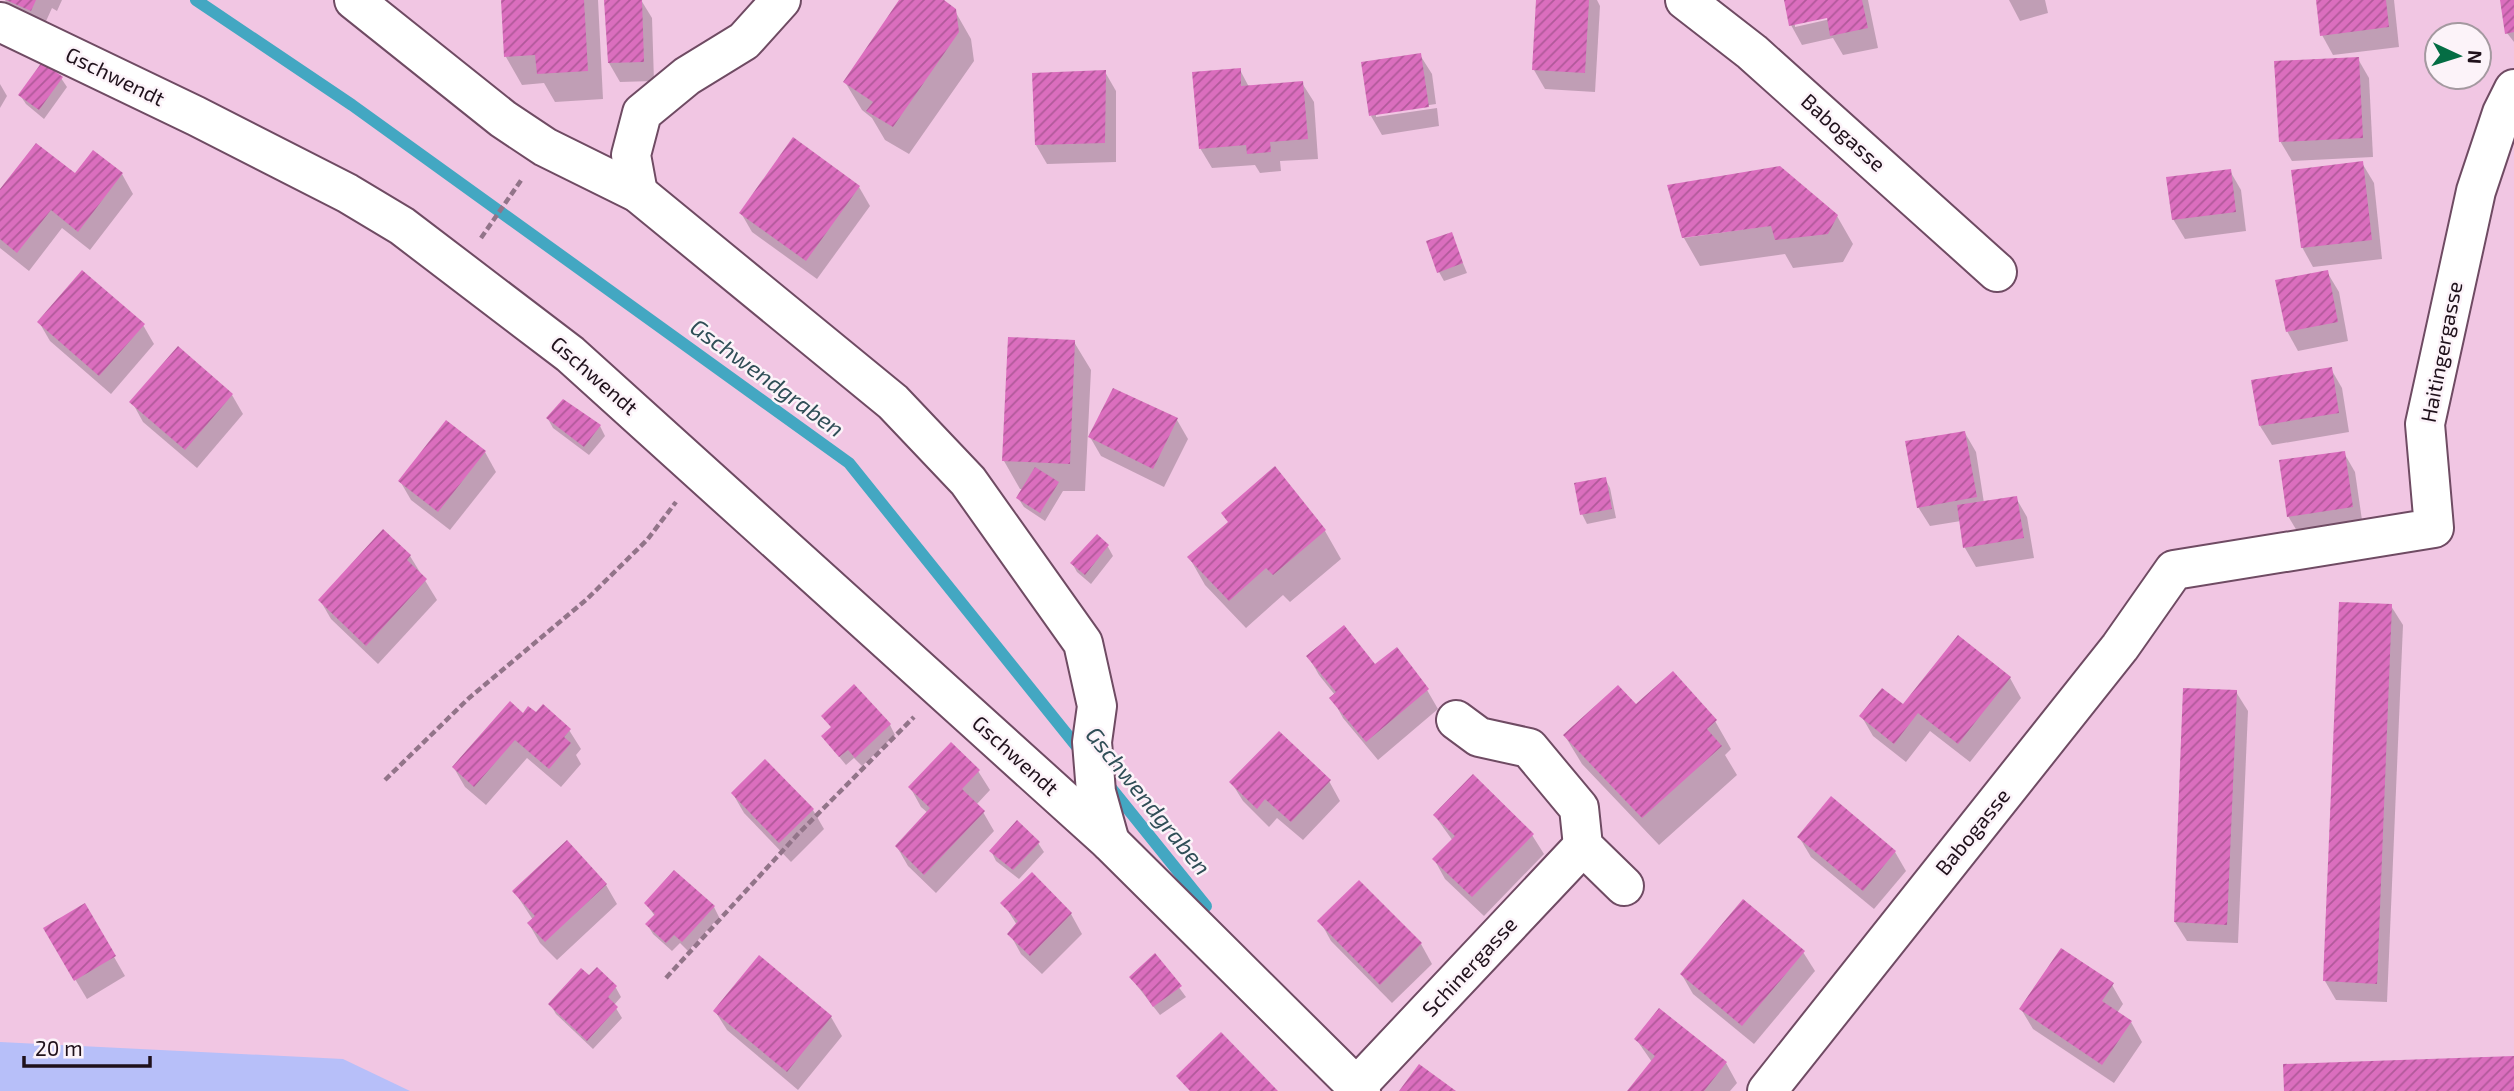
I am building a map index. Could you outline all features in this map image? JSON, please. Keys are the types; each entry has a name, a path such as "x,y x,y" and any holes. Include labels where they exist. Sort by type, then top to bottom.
{"street":[{"name":"Gschwendt","path":"354,0 503,119 545,147 638,193 893,402 968,481 1083,643 1097,706 1092,742 1096,792 1110,842"},
{"path":"638,193 631,155 642,113 687,76 744,41 781,0"},
{"name":"Babogasse","path":"1685,0 1752,52 1997,272"},
{"name":"Gschwendt","path":"0,22 347,192 402,226 460,268 570,354 1110,842 1359,1089"},
{"name":"Haitingergasse","path":"2174,570 2434,528 2425,424 2476,191 2502,113 2514,89"},
{"name":"Babogasse","path":"1767,1091 2120,647 2174,570"},
{"path":"1456,720 1479,737 1529,748 1579,808 1583,846 1624,886"},
{"name":"Schinergasse","path":"1359,1089 1583,846"}],"path":[{"path":"460,268 545,147"},
{"path":"385,780 469,698 595,591 647,540 701,471"},
{"path":"666,978 798,834 916,715 945,693"}],"shaded area":[{"path":"0,1042 343,1059 410,1091 0,1091"}],"building":[{"path":"6,0 36,0 31,11"},
{"path":"501,0 584,0 588,71 537,74 535,55 504,57"},
{"path":"604,0 642,0 644,62 608,63"},
{"path":"899,0 944,0 956,9 959,32 893,127 866,111 873,102 843,82"},
{"path":"1536,0 1589,0 1585,73 1532,70"},
{"path":"1784,0 1862,0 1868,28 1830,36 1827,18 1789,26"},
{"path":"2316,0 2386,0 2389,27 2320,36"},
{"path":"2500,0 2514,0 2514,32 2505,34"},
{"path":"1421,53 1429,107 1369,116 1361,62"},
{"path":"2359,57 2363,138 2279,142 2274,61"},
{"path":"42,62 63,77 39,110 18,95"},
{"path":"1241,68 1241,86 1303,81 1308,139 1270,142 1271,152 1247,154 1246,145 1199,149 1192,72"},
{"path":"1106,70 1105,143 1035,145 1032,73"},
{"path":"793,137 860,186 806,261 739,213"},
{"path":"36,143 75,173 93,150 123,173 78,232 51,210 17,253 0,239 0,189"},
{"path":"2363,161 2372,240 2301,248 2291,170"},
{"path":"1780,166 1838,215 1828,234 1775,240 1771,226 1682,238 1667,185"},
{"path":"2231,169 2236,212 2172,220 2166,177"},
{"path":"1452,232 1463,263 1437,273 1426,241"},
{"path":"82,270 145,324 99,376 37,322"},
{"path":"2328,270 2338,322 2286,332 2275,280"},
{"path":"1008,337 1075,340 1070,464 1002,461"},
{"path":"178,346 233,394 185,450 129,402"},
{"path":"2332,367 2339,413 2259,426 2251,380"},
{"path":"1113,388 1178,418 1153,469 1088,437"},
{"path":"563,399 601,425 584,447 546,418"},
{"path":"446,420 486,451 438,512 398,481"},
{"path":"1965,431 1977,497 1917,508 1905,441"},
{"path":"2345,451 2353,507 2287,517 2279,460"},
{"path":"1275,466 1326,530 1273,575 1266,568 1229,601 1187,557 1228,522 1221,513"},
{"path":"1035,467 1059,482 1040,513 1016,498"},
{"path":"1606,477 1612,509 1580,515 1574,483"},
{"path":"2017,496 2024,538 1963,548 1957,505"},
{"path":"383,529 411,555 407,560 427,579 366,646 318,600"},
{"path":"1097,534 1109,545 1085,575 1070,563"},
{"path":"2339,602 2392,604 2377,984 2323,981"},
{"path":"1344,625 1375,664 1397,647 1429,689 1366,742 1329,698 1336,692 1306,656"},
{"path":"1958,635 2011,677 1958,744 1918,713 1894,744 1859,716 1882,688 1903,704"},
{"path":"1673,671 1717,720 1707,729 1722,746 1642,818 1563,735 1618,685 1636,704"},
{"path":"854,684 891,724 855,758 848,750 839,757 821,736 831,727 821,716"},
{"path":"2183,688 2237,690 2227,925 2174,922"},
{"path":"510,701 523,713 528,706 536,712 543,704 571,729 564,737 571,743 549,769 515,740 474,787 452,767"},
{"path":"1279,731 1331,780 1291,822 1265,799 1257,809 1229,782"},
{"path":"951,742 980,770 962,789 985,811 924,875 895,846 930,808 908,787"},
{"path":"765,759 814,809 779,843 731,793"},
{"path":"1473,774 1534,834 1472,897 1432,859 1455,836 1433,815"},
{"path":"1831,796 1896,851 1863,891 1797,837"},
{"path":"1017,820 1040,842 1013,870 989,851"},
{"path":"567,840 607,884 545,942 527,923 535,916 512,891"},
{"path":"674,870 715,906 682,942 674,935 666,943 645,924 655,914 644,903"},
{"path":"1032,872 1072,913 1030,956 1007,934 1018,921 1000,903"},
{"path":"1359,880 1422,943 1380,985 1317,921"},
{"path":"1743,899 1805,951 1742,1026 1680,974"},
{"path":"85,903 116,956 74,981 43,928"},
{"path":"2061,948 2114,983 2102,1001 2132,1021 2102,1065 2019,1009"},
{"path":"1155,953 1182,986 1153,1007 1129,977"},
{"path":"759,955 832,1016 787,1072 713,1011"},
{"path":"597,967 617,986 608,997 618,1007 587,1041 548,1004 581,968 589,975"},
{"path":"1659,1008 1727,1062 1704,1091 1627,1091 1655,1056 1634,1039"},
{"path":"1221,1032 1278,1091 1190,1091 1176,1076"},
{"path":"2514,1056 2514,1091 2284,1091 2283,1064"},
{"path":"1419,1064 1456,1091 1399,1091"}],"waterway":[{"name":"Gschwendgraben","path":"196,0 352,105 849,463 1082,753"},
{"name":"Gschwendgraben","path":"1107,783 1206,906"}]}
